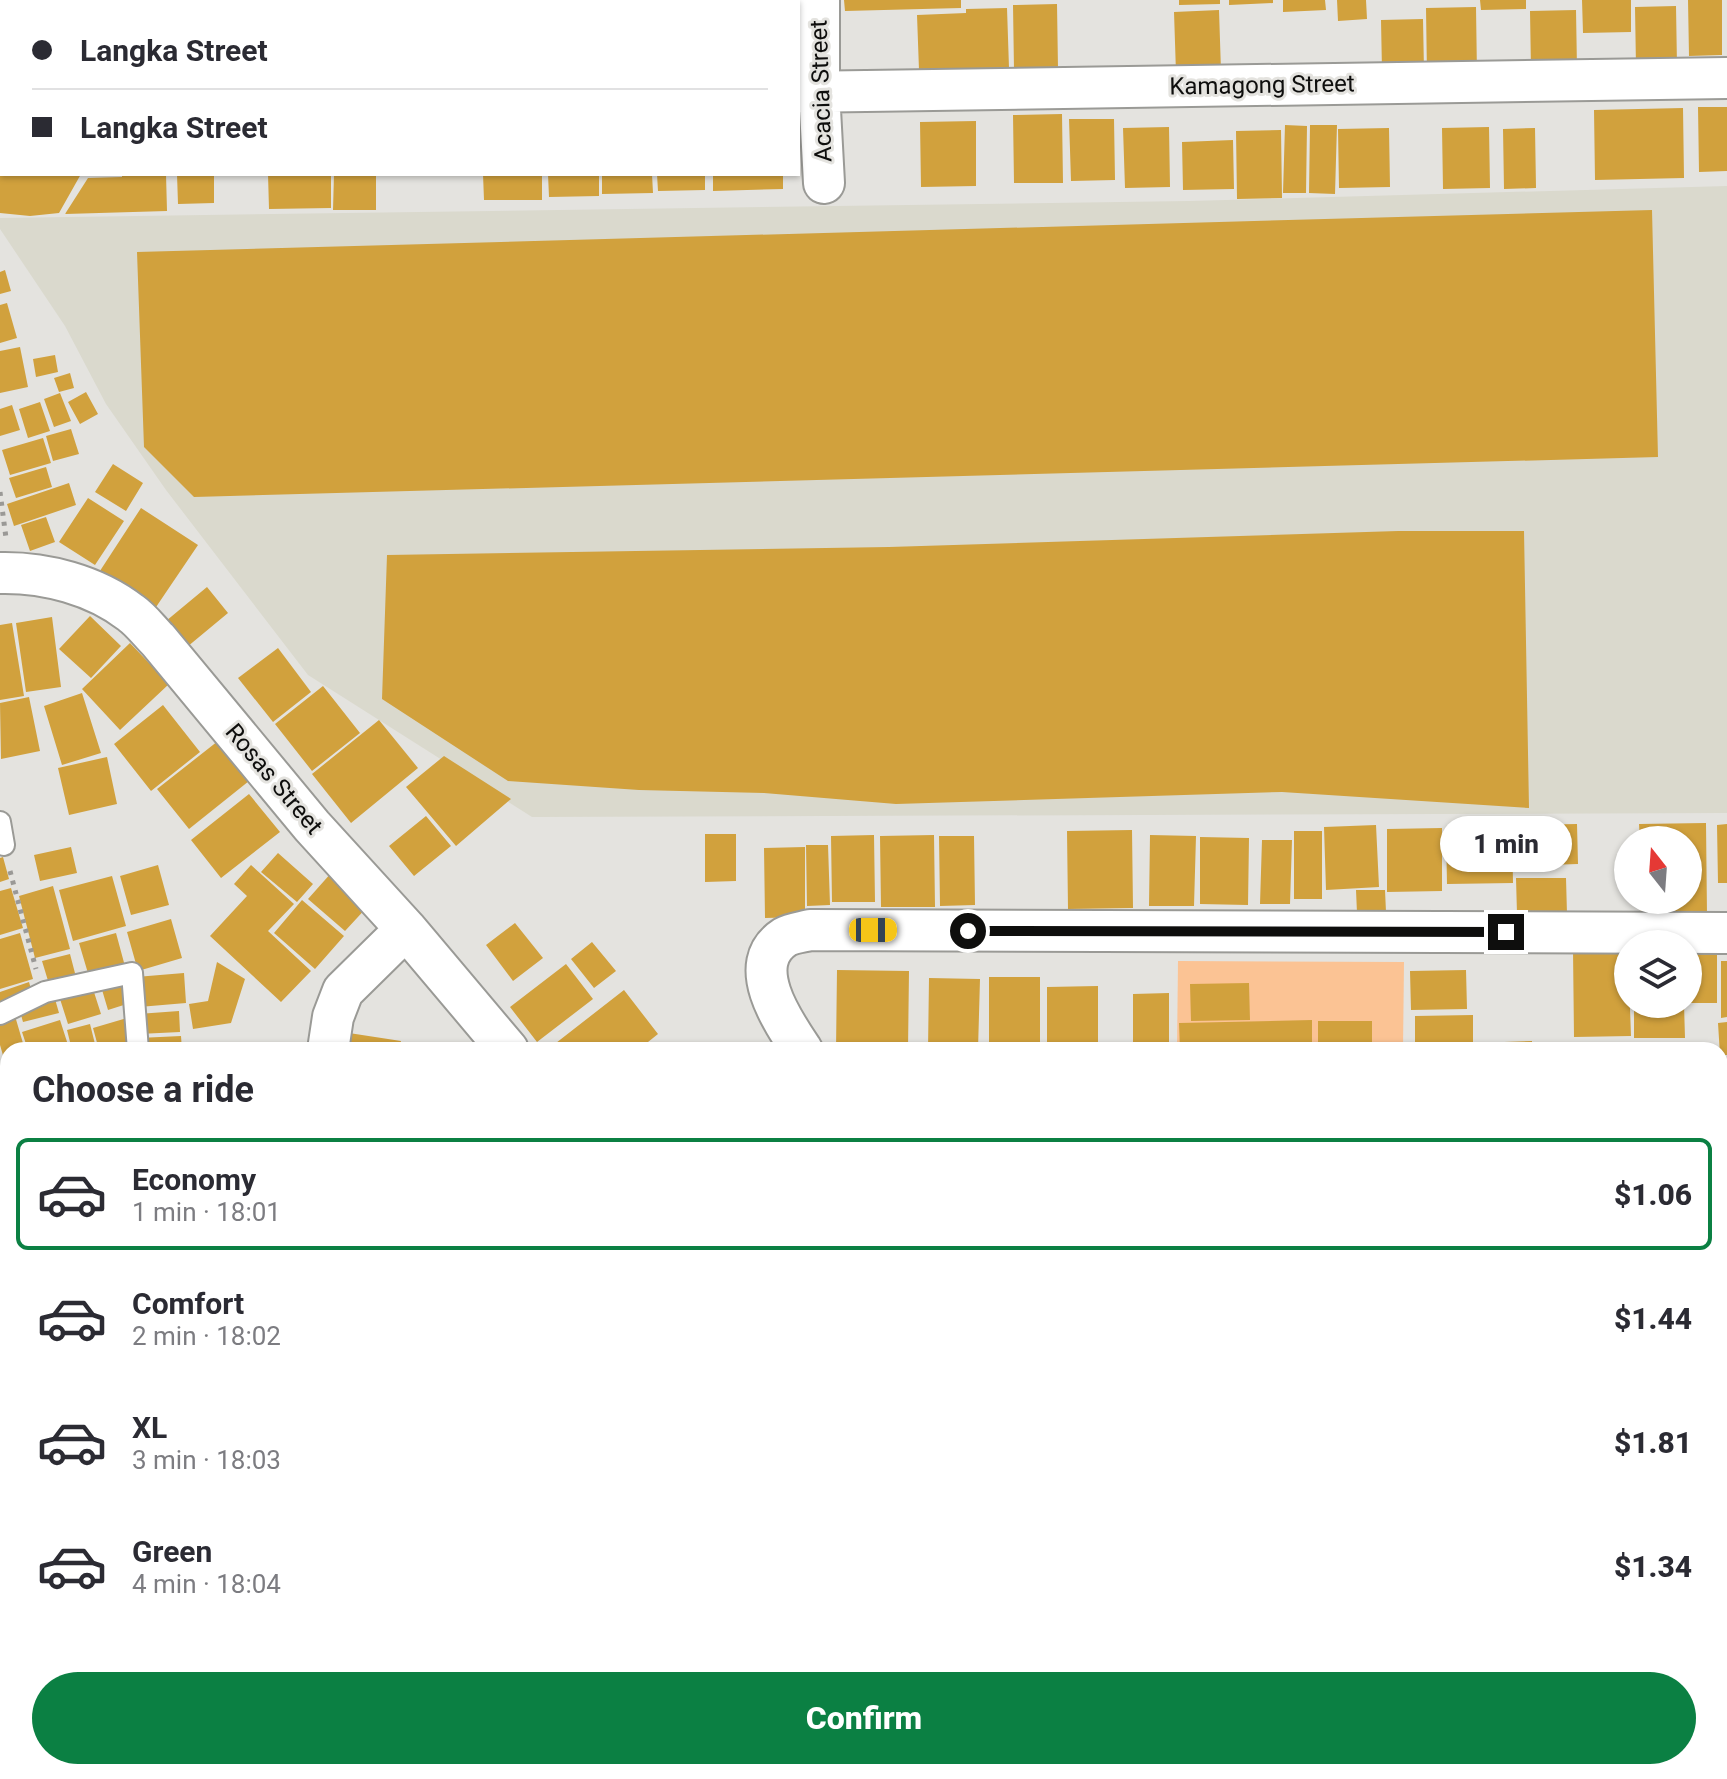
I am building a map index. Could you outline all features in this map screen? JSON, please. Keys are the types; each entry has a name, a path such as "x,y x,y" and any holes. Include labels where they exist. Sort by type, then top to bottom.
{"street":[{"name":"Acacia Street","path":"819,0 809,92 824,183"},
{"name":"Kamagong Street","path":"809,92 1727,78"},
{"name":"Rosas Street","path":"6,573 76,584 131,613 158,640 312,826 406,929 501,1042"},
{"path":"329,1042 333,1017 343,991 406,929"},
{"path":"796,1042 782,1021 767,986 769,956 785,937 810,930 1727,933"}],"lane":[{"path":"0,822 4,845"},
{"path":"0,1014 42,994 132,973 137,1042"}],"path":[{"path":"0,492 6,573"},
{"path":"4,845 42,994"}],"shaded area":[{"path":"1727,186 1727,813 532,817 308,675 166,490 106,404 65,326 0,229 0,218 1189,201"},
{"path":"1178,961 1404,962 1403,1042 1177,1042"}],"building":[{"path":"844,0 961,0 961,8 845,11"},
{"path":"1179,0 1220,0 1220,4 1179,5"},
{"path":"1229,0 1273,0 1273,3 1229,5"},
{"path":"1283,0 1325,0 1326,10 1283,12"},
{"path":"1337,0 1366,0 1367,19 1338,21"},
{"path":"1480,0 1526,0 1526,9 1481,10"},
{"path":"1582,0 1631,0 1631,32 1583,33"},
{"path":"1688,0 1722,0 1722,55 1689,56"},
{"path":"1057,4 1058,69 1014,70 1013,5"},
{"path":"1676,6 1677,66 1636,67 1635,7"},
{"path":"1476,7 1477,75 1427,76 1426,8"},
{"path":"1007,8 1009,68 919,70 917,15"},
{"path":"1219,10 1221,71 1176,73 1174,12"},
{"path":"1576,10 1577,69 1531,70 1530,11"},
{"path":"1423,19 1424,71 1382,71 1381,20"},
{"path":"1698,107 1727,107 1727,171 1699,172"},
{"path":"1683,108 1684,178 1595,180 1594,110"},
{"path":"1062,114 1063,183 1014,183 1013,115"},
{"path":"1069,119 1114,119 1115,180 1071,181"},
{"path":"976,121 976,186 921,187 920,122"},
{"path":"1285,125 1307,126 1306,193 1283,193"},
{"path":"1310,125 1337,125 1335,194 1309,193"},
{"path":"1169,127 1170,187 1125,188 1123,128"},
{"path":"1489,127 1490,188 1443,189 1442,128"},
{"path":"1389,128 1390,187 1339,188 1338,129"},
{"path":"1535,128 1536,188 1504,189 1503,129"},
{"path":"1281,130 1282,198 1237,199 1236,131"},
{"path":"1233,140 1234,189 1183,190 1182,142"},
{"path":"0,176 80,176 59,213 30,216 0,213"},
{"path":"166,176 167,211 65,214 88,178"},
{"path":"177,176 214,176 214,203 178,204"},
{"path":"268,176 331,176 331,208 269,209"},
{"path":"334,176 376,176 376,210 333,210"},
{"path":"483,176 542,176 542,200 484,200"},
{"path":"548,176 599,176 599,196 549,197"},
{"path":"602,176 652,176 653,193 602,194"},
{"path":"657,176 705,176 705,190 658,191"},
{"path":"713,176 783,176 783,189 713,191"},
{"path":"1652,210 1658,457 194,497 144,447 137,252"},
{"path":"5,270 11,291 0,294 0,272"},
{"path":"7,303 17,338 0,343 0,305"},
{"path":"20,347 28,387 0,393 0,351"},
{"path":"55,355 58,372 36,377 33,359"},
{"path":"70,373 74,388 59,392 54,378"},
{"path":"86,392 98,414 80,424 68,402"},
{"path":"60,393 71,421 54,427 44,399"},
{"path":"40,402 50,431 28,438 19,409"},
{"path":"12,405 20,430 0,436 0,409"},
{"path":"71,429 79,454 53,461 46,436"},
{"path":"43,438 51,463 10,475 2,450"},
{"path":"113,464 143,483 126,511 95,492"},
{"path":"46,467 52,487 16,498 9,478"},
{"path":"69,483 76,505 14,526 7,504"},
{"path":"88,498 124,521 95,565 59,542"},
{"path":"141,508 198,545 152,613 96,577"},
{"path":"46,517 55,542 30,551 21,525"},
{"path":"1398,531 1524,531 1529,808 1282,792 896,804 764,793 639,790 508,781 382,699 387,555 889,547"},
{"path":"207,587 228,613 187,647 166,621"},
{"path":"90,616 121,646 91,678 59,649"},
{"path":"52,617 61,687 26,692 16,623"},
{"path":"12,623 24,696 0,700 0,625"},
{"path":"130,643 169,684 120,730 82,689"},
{"path":"278,648 311,692 273,722 238,678"},
{"path":"323,686 360,733 312,771 275,724"},
{"path":"82,693 101,753 62,765 44,706"},
{"path":"29,697 40,751 1,759 0,703"},
{"path":"163,705 200,752 151,791 114,744"},
{"path":"379,720 418,768 351,823 312,774"},
{"path":"218,741 249,781 189,829 157,789"},
{"path":"444,756 511,799 456,846 406,787"},
{"path":"107,757 117,804 69,815 58,768"},
{"path":"249,794 280,832 221,878 191,840"},
{"path":"426,816 451,846 414,876 389,846"},
{"path":"1706,823 1707,915 1641,916 1702,914 1702,826 1639,824"},
{"path":"1577,824 1578,864 1519,866 1519,825"},
{"path":"1727,824 1727,883 1718,883 1717,825"},
{"path":"1376,825 1379,887 1326,890 1324,827"},
{"path":"1442,828 1442,891 1387,892 1387,829"},
{"path":"1132,830 1133,908 1068,909 1067,831"},
{"path":"1512,830 1513,883 1447,884 1446,831"},
{"path":"1294,831 1322,831 1322,899 1294,899"},
{"path":"705,834 736,834 736,881 705,882"},
{"path":"874,835 875,902 832,902 831,836"},
{"path":"934,835 935,907 881,907 880,836"},
{"path":"1150,835 1196,836 1194,906 1149,906"},
{"path":"939,836 974,836 975,905 940,906"},
{"path":"1200,837 1249,838 1248,905 1200,904"},
{"path":"1262,840 1292,840 1290,904 1260,904"},
{"path":"806,845 828,845 830,905 807,906"},
{"path":"71,847 77,873 40,881 34,855"},
{"path":"805,847 805,917 765,918 764,848"},
{"path":"278,853 313,884 297,902 261,872"},
{"path":"3,857 9,879 0,882 0,858"},
{"path":"158,865 169,905 131,915 120,876"},
{"path":"251,865 294,904 268,931 311,971 281,1002 210,936 247,896 234,884"},
{"path":"332,872 369,905 345,931 308,899"},
{"path":"112,876 126,926 73,941 59,890"},
{"path":"1516,878 1566,878 1567,914 1517,914"},
{"path":"53,886 70,949 35,958 19,896"},
{"path":"11,888 23,928 0,935 0,891"},
{"path":"1356,890 1385,890 1386,912 1357,913"},
{"path":"302,900 344,936 315,969 274,933"},
{"path":"171,919 182,958 138,971 127,932"},
{"path":"515,923 543,958 513,981 486,945"},
{"path":"20,933 33,979 0,989 0,939"},
{"path":"116,933 126,970 90,980 79,943"},
{"path":"592,942 616,971 594,988 571,959"},
{"path":"1702,945 1717,945 1717,1003 1702,1003"},
{"path":"1573,950 1614,950 1614,1018 1630,1018 1631,1036 1574,1037"},
{"path":"70,954 76,977 49,984 42,961"},
{"path":"1721,961 1727,961 1727,1017 1721,1018"},
{"path":"217,962 245,979 231,1023 193,1029 189,1004 208,1001"},
{"path":"566,964 593,999 537,1042 510,1007"},
{"path":"837,970 909,971 908,1042 836,1042"},
{"path":"1466,970 1467,1009 1411,1010 1410,971"},
{"path":"184,973 186,1003 139,1007 136,977"},
{"path":"122,977 130,1003 108,1010 100,983"},
{"path":"989,977 1040,977 1040,1042 989,1042"},
{"path":"929,978 980,979 978,1042 928,1042"},
{"path":"29,982 33,996 0,1007 0,992"},
{"path":"1249,983 1250,1020 1191,1021 1190,984"},
{"path":"1098,986 1098,1042 1047,1042 1047,987"},
{"path":"93,989 101,1014 68,1024 60,999"},
{"path":"624,990 658,1034 648,1042 557,1042"},
{"path":"1169,993 1169,1042 1133,1042 1133,994"},
{"path":"55,999 59,1013 23,1022 19,1008"},
{"path":"179,1011 180,1032 139,1034 138,1014"},
{"path":"1473,1015 1473,1042 1415,1042 1415,1016"},
{"path":"15,1016 23,1042 0,1042 0,1021"},
{"path":"127,1018 134,1042 97,1042 93,1028"},
{"path":"1634,1018 1684,1018 1685,1038 1634,1038"},
{"path":"60,1020 67,1042 25,1042 22,1032"},
{"path":"1312,1020 1312,1042 1180,1042 1179,1023"},
{"path":"1318,1021 1372,1021 1372,1042 1318,1042"},
{"path":"1727,1022 1727,1042 1719,1042 1718,1023"},
{"path":"90,1024 94,1042 70,1042 67,1030"},
{"path":"349,1033 401,1041 401,1042 347,1042"},
{"path":"181,1036 181,1042 139,1042 139,1038"}],"route":[{"path":"968,931 1506,932"}]}
